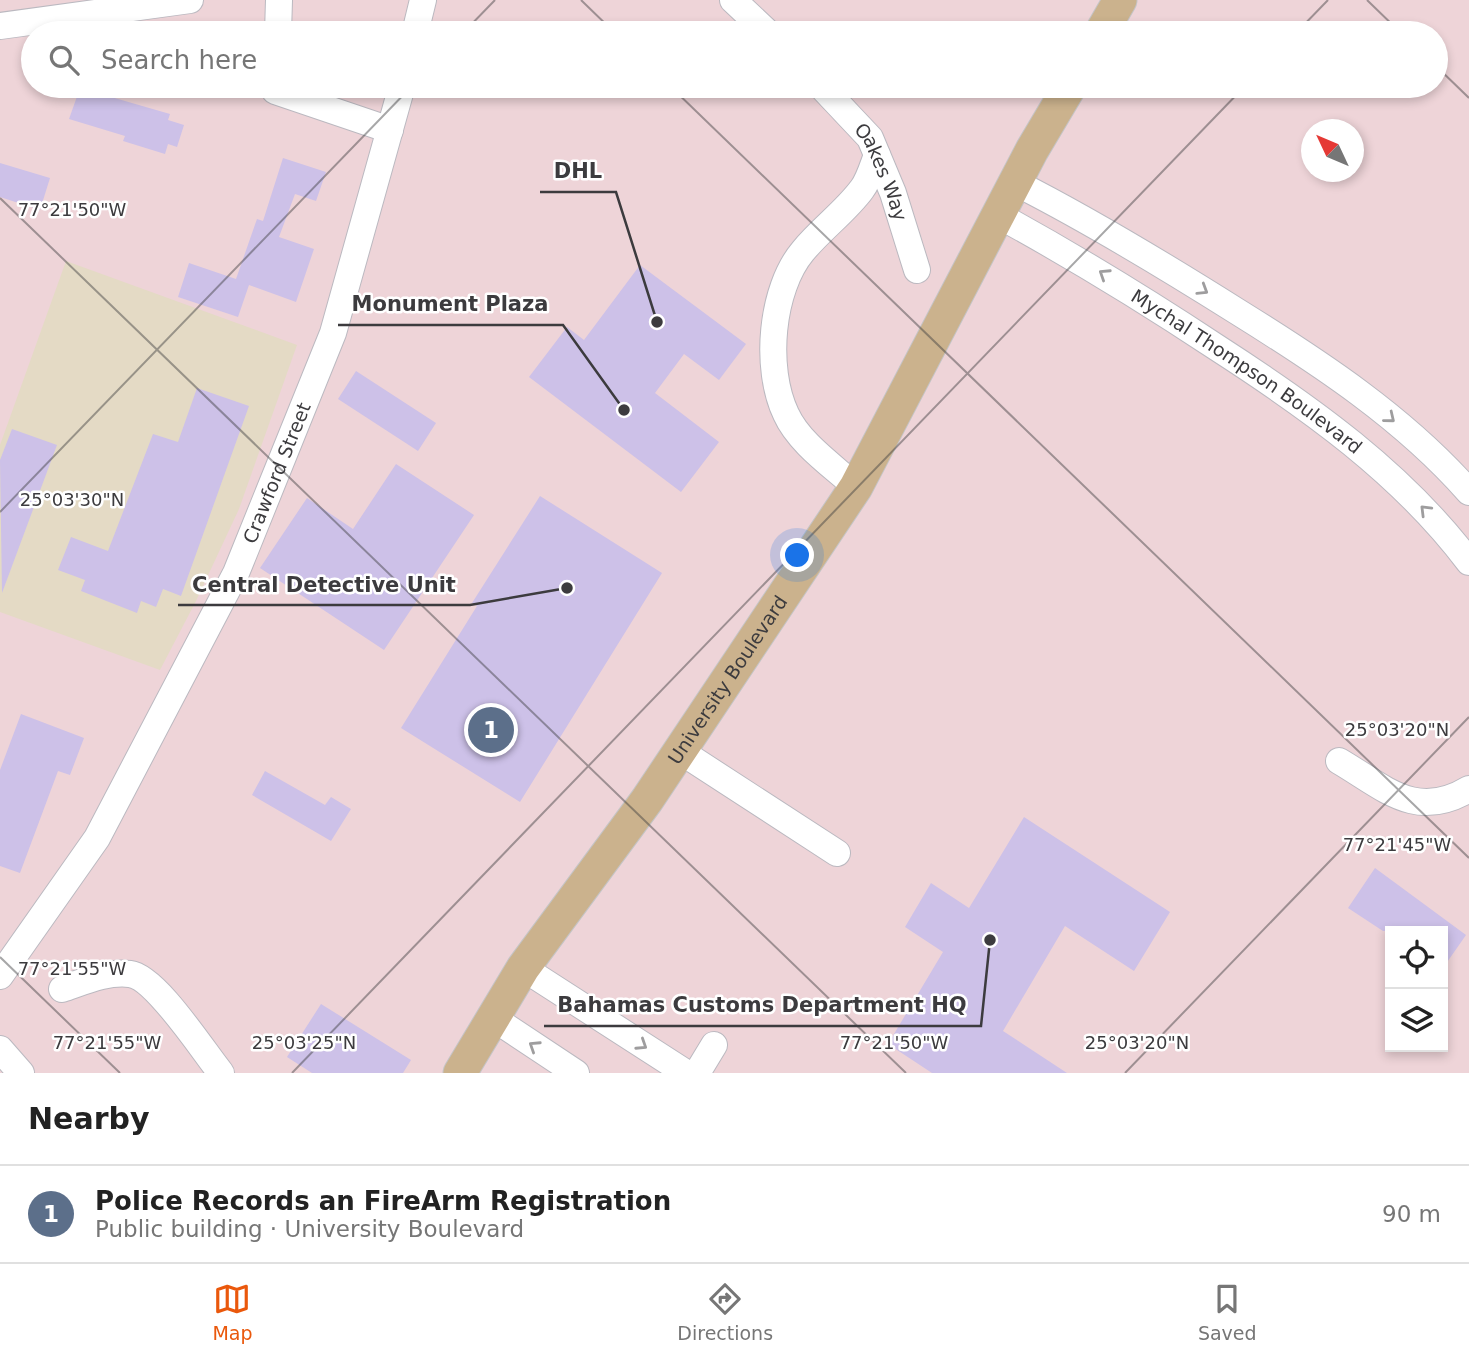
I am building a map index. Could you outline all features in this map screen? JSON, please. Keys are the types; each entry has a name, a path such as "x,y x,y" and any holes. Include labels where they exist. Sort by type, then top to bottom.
{"main road":[{"path":"1108,21 1120,0"},
{"name":"University Boulevard","path":"460,1073 523,968 680,751 856,487 998,215 1063,98"}],"street":[{"path":"37,21 190,0"},
{"path":"278,21 279,0"},
{"path":"418,21 423,0"},
{"path":"733,0 755,21"},
{"path":"0,26 21,23"},
{"path":"296,98 390,130"},
{"name":"Crawford Street","path":"0,976 97,838 236,573 332,333 399,98"},
{"name":"Oakes Way","path":"832,98 870,138 893,193 917,270"},
{"path":"856,487 800,435 786,414 775,379 777,315 790,269 810,243 863,189 877,155"},
{"path":"1016,183 1128,242 1308,355 1393,420 1469,492"},
{"name":"Mychal Thompson Boulevard","path":"998,215 1092,267 1333,426 1427,509 1469,562"},
{"path":"680,751 837,853"},
{"path":"1339,761 1420,804 1447,800 1469,789"},
{"path":"523,968 686,1073"},
{"path":"61,989 105,975 132,974 140,978 149,983 220,1073"},
{"path":"493,1018 576,1073"},
{"path":"696,1073 714,1045"},
{"path":"0,1049 21,1073"}],"shaded area":[{"path":"0,0 1469,0 1469,1073 0,1073"},
{"path":"66,261 297,345 239,509 160,670 0,612 0,445"}],"building":[{"path":"76,98 115,98 170,114 168,120 184,125 177,147 168,144 165,154 123,141 125,136 69,119"},
{"path":"283,158 326,172 316,201 295,194 279,237 314,249 296,302 249,285 238,317 178,297 189,263 236,279 257,219 263,221"},
{"path":"0,163 50,178 40,210 0,197"},
{"path":"640,265 746,344 719,380 684,354 655,393 719,442 681,492 529,377 567,327 584,340"},
{"path":"356,371 436,423 418,451 338,399"},
{"path":"197,388 249,406 181,596 163,589 156,607 141,601 137,613 81,591 85,580 58,570 71,537 108,551 153,434 178,442"},
{"path":"12,429 57,445 2,593 0,460"},
{"path":"396,464 474,515 384,650 260,568 307,498 353,529"},
{"path":"540,496 662,573 520,802 401,728 477,606 472,603"},
{"path":"21,714 84,738 70,775 58,771 20,873 0,866 0,770"},
{"path":"265,771 325,805 331,797 351,809 331,841 252,795"},
{"path":"1024,817 1170,912 1134,971 1065,926 1003,1031 1067,1073 932,1073 888,1044 943,952 905,927 931,883 969,908"},
{"path":"1375,868 1466,935 1448,961 1448,926 1385,926 1383,931 1348,908"},
{"path":"321,1004 411,1060 403,1073 312,1073 287,1057"}],"place":[{"name":"DHL","path":"657,322"},
{"name":"Monument Plaza","path":"624,410"},
{"name":"Central Detective Unit","path":"567,588"},
{"name":"Police Records an FireArm Registration","path":"491,730"},
{"name":"Bahamas Customs Department HQ","path":"990,940"}]}
